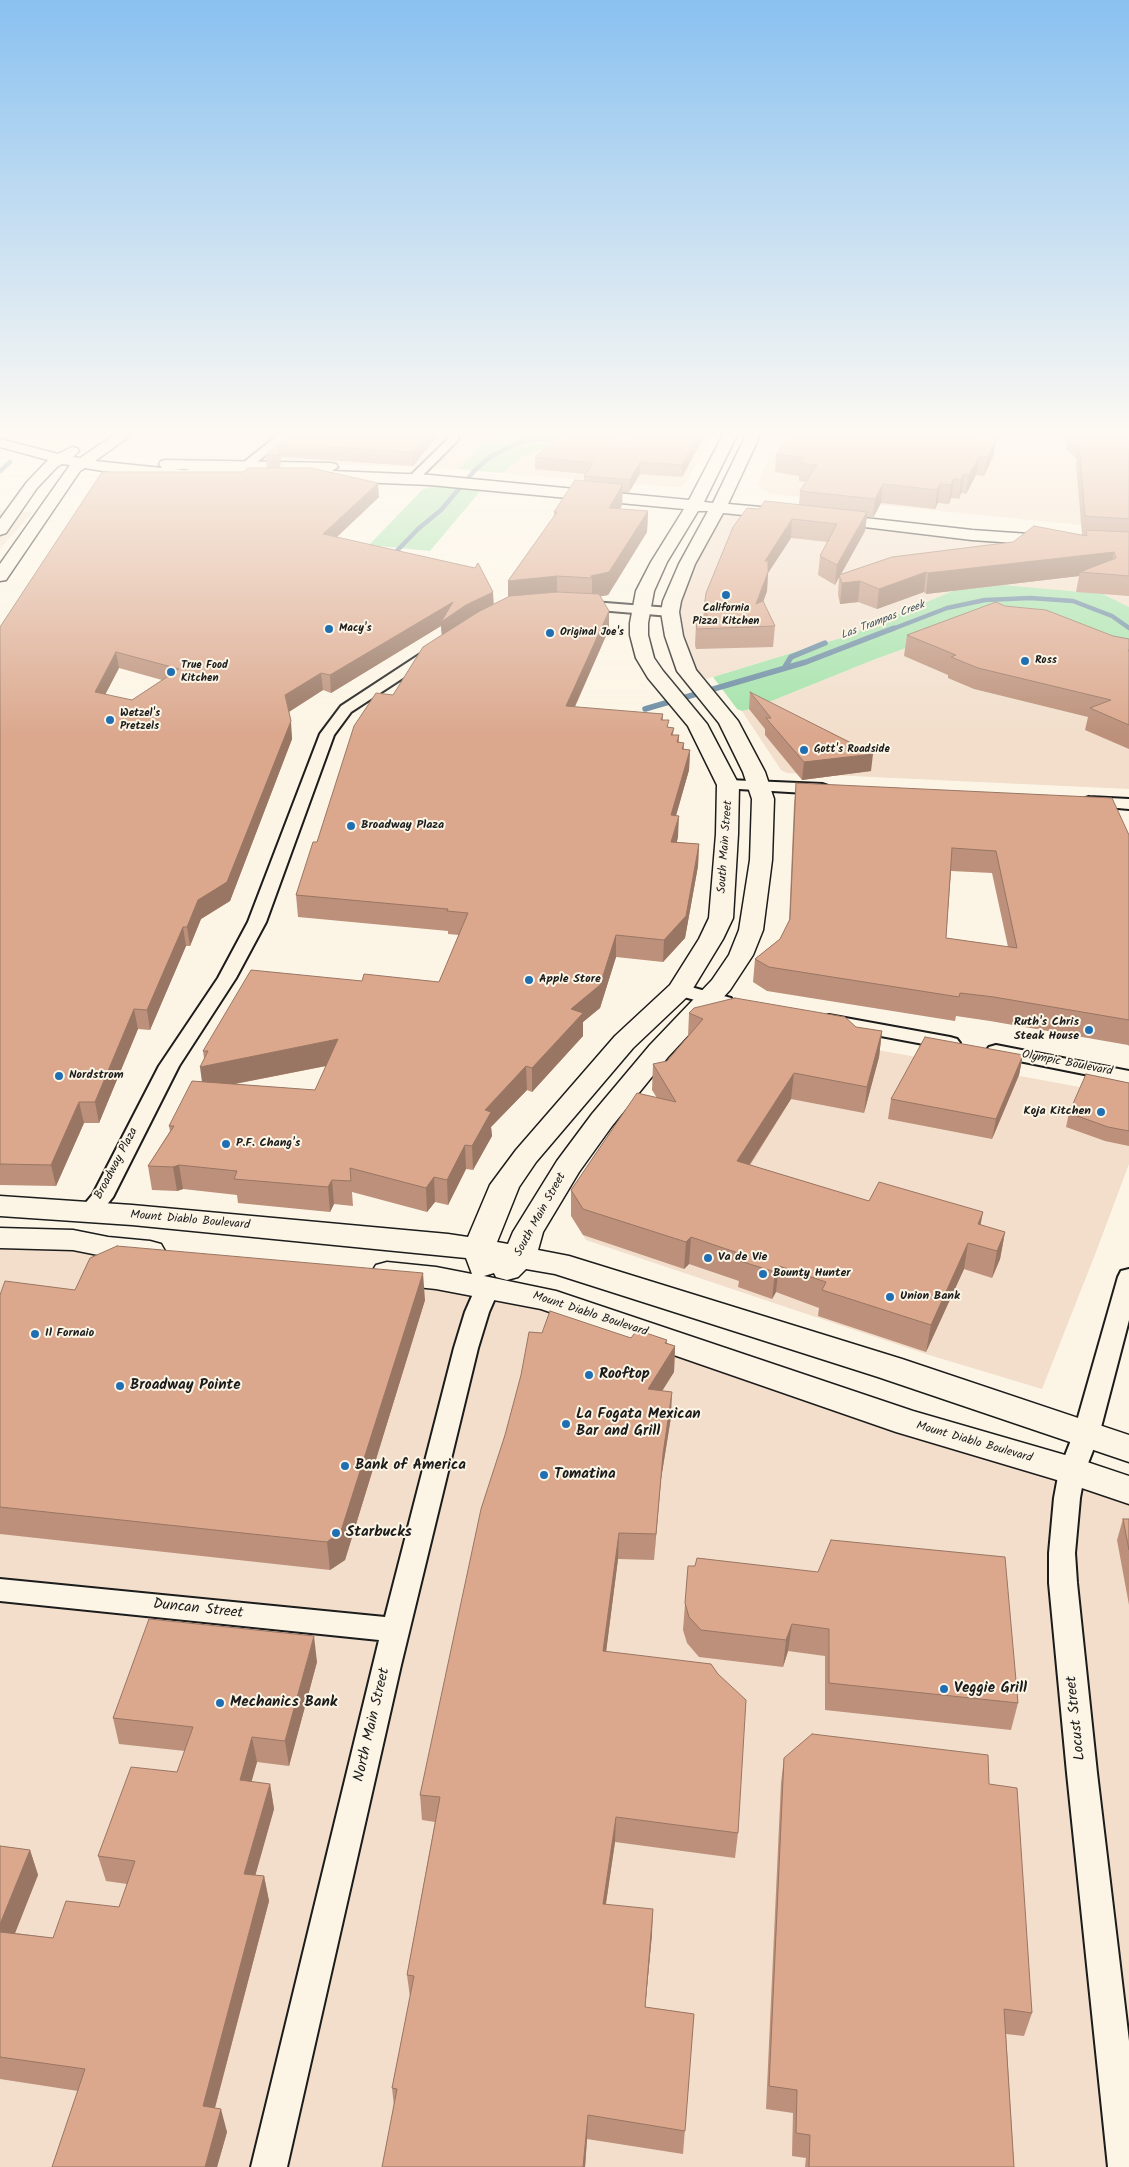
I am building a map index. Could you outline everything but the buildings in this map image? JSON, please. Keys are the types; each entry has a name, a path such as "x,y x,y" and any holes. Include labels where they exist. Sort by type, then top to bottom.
{"main road":[{"path":"0,576 30,532"},
{"name":"South Main Street","path":"479,1248 505,1185 526,1156 624,1042 680,990 711,939 721,918 728,834 728,785 697,724 655,674 645,658 639,635 645,590 658,562 677,532"},
{"name":"South Main Street","path":"488,1287 520,1256 528,1232 585,1144 659,1051 708,999 741,955 751,930 761,860 763,799 760,786 728,721 687,671 674,636 670,612 672,601 687,564 705,532"},
{"path":"958,532 1129,546"},
{"path":"1064,532 1129,537"},
{"name":"Mount Diablo Boulevard","path":"0,1206 89,1212 479,1248 558,1264 789,1335 1129,1449"},
{"path":"0,1238 73,1240 108,1247 177,1254"},
{"path":"479,1248 488,1287"},
{"name":"Mount Diablo Boulevard","path":"356,1270 436,1278 546,1300 716,1356 770,1377 908,1424 1072,1471 1129,1490"}],"street":[{"path":"565,604 670,612"},
{"name":"Broadway Plaza","path":"89,1212 102,1196 169,1066 227,978 257,922 276,874 317,756 327,734 346,709 442,646"},
{"path":"728,785 837,790"},
{"path":"1076,801 1129,804"},
{"path":"680,990 740,1006"},
{"name":"Olympic Boulevard","path":"816,1019 972,1046 1129,1077"},
{"name":"Locust Street","path":"1126,2167 1063,1583 1062,1553 1067,1498 1072,1471 1086,1435 1129,1277"},
{"name":"North Main Street","path":"270,2167 466,1348 477,1312 488,1287"},
{"name":"Duncan Street","path":"0,1590 397,1630"}],"shaded area":[{"path":"0,532 15,532 0,549"},
{"path":"706,532 983,532 1129,546 1129,607 1103,594 955,590 844,637 696,682 672,601"},
{"path":"986,619 1129,656 1129,789 787,773 781,770 742,711 754,708 873,660"},
{"path":"878,1050 1129,1096 1129,1164 1042,1389 929,1355 586,1240 575,1222 618,1152"},
{"path":"0,1238 488,1287 1129,1490 1129,2167 0,2167"}],"green space":[{"path":"381,532 446,532 430,551 369,545"},
{"path":"1003,585 1103,594 1129,607 1129,656 986,619 873,660 754,708 742,711 737,709 713,677 844,637 955,590"}],"waterway":[{"path":"391,557 415,532"},
{"name":"Las Trampas Creek","path":"890,630 947,608 985,600 1030,598 1073,601 1112,616 1129,628"},
{"name":"Las Trampas Creek","path":"645,709 806,662 894,628"},
{"path":"785,667 791,657 825,643"}],"place":[{"name":"California Pizza Kitchen","path":"726,595"},
{"name":"Macy's","path":"329,629"},
{"name":"Original Joe's","path":"550,633"},
{"name":"Ross","path":"1025,661"},
{"name":"True Food Kitchen","path":"171,672"},
{"name":"Wetzel's Pretzels","path":"110,720"},
{"name":"Gott's Roadside","path":"804,750"},
{"name":"Broadway Plaza","path":"351,826"},
{"name":"Apple Store","path":"529,980"},
{"name":"Ruth's Chris Steak House","path":"1089,1030"},
{"name":"Nordstrom","path":"59,1076"},
{"name":"Koja Kitchen","path":"1101,1112"},
{"name":"P.F. Chang's","path":"226,1144"},
{"name":"Va de Vie","path":"708,1258"},
{"name":"Bounty Hunter","path":"763,1274"},
{"name":"Union Bank","path":"890,1297"},
{"name":"Il Fornaio","path":"35,1334"},
{"name":"Rooftop","path":"589,1375"},
{"name":"Broadway Pointe","path":"120,1386"},
{"name":"La Fogata Mexican Bar and Grill","path":"566,1424"},
{"name":"Bank of America","path":"345,1466"},
{"name":"Tomatina","path":"544,1475"},
{"name":"Starbucks","path":"336,1533"},
{"name":"Veggie Grill","path":"944,1689"},
{"name":"Mechanics Bank","path":"220,1703"}]}
